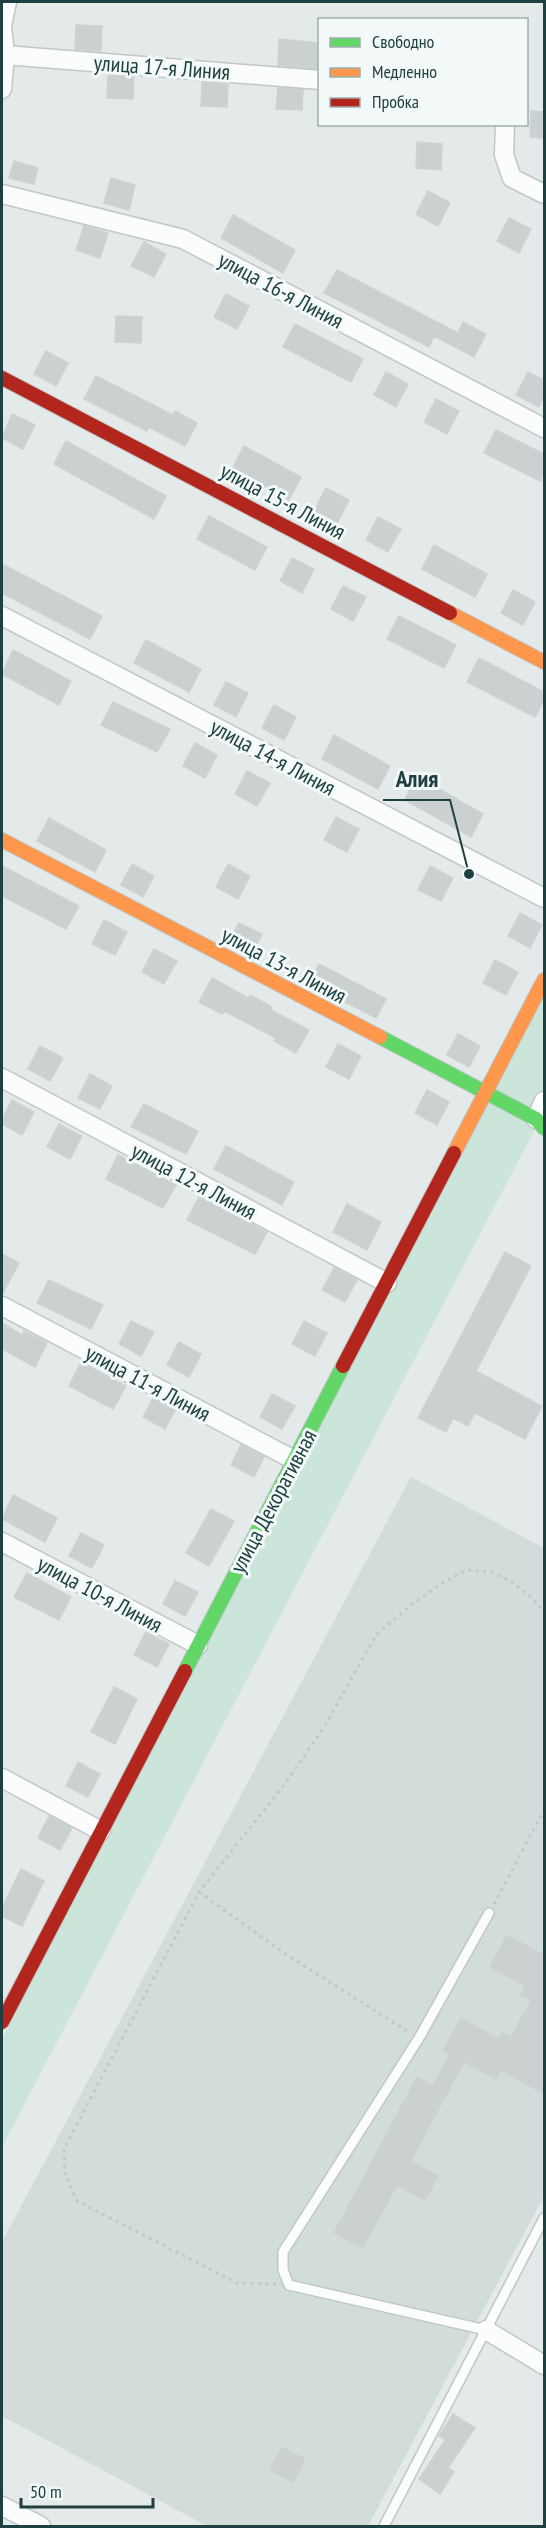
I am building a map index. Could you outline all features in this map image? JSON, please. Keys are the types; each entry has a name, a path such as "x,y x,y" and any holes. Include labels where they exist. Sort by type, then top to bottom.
{"street":[{"path":"2,89 5,55 2,26 7,2"},
{"name":"улица 17-я Линия","path":"5,55 318,80"},
{"path":"505,126 504,155 512,177 544,194"},
{"name":"улица 16-я Линия","path":"2,194 183,239 544,428"},
{"name":"улица 15-я Линия","path":"2,378 544,662"},
{"name":"улица 14-я Линия","path":"2,616 544,898"},
{"name":"улица 13-я Линия","path":"2,840 540,1124"},
{"name":"улица Декоративная","path":"3,2014 101,1831 544,980"},
{"name":"улица 12-я Линия","path":"2,1078 387,1283"},
{"path":"540,1124 544,1101"},
{"name":"улица 11-я Линия","path":"2,1306 294,1460"},
{"name":"улица 10-я Линия","path":"2,1542 198,1645"},
{"path":"2,1778 101,1831"},
{"path":"486,2330 544,2365"},
{"path":"2,2506 41,2526"}],"lane":[{"path":"486,2330 289,2285 283,2270 283,2252 419,2038 489,1913"},
{"path":"384,2526 544,2218"}],"path":[{"path":"289,2285 237,2283 77,2201 65,2175 64,2149 199,1892 285,1784 326,1724 376,1635 410,1606 444,1582 467,1570 492,1572 512,1581 544,1612"},
{"path":"489,1913 544,1810"},
{"path":"199,1892 287,1955 419,2038"}],"shaded area":[{"path":"411,1477 544,1548 544,2196 368,2526 207,2526 2,2416 2,2242"}],"green space":[{"path":"544,994 544,1112 2,2147 2,2039"}],"building":[{"path":"76,25 102,26 101,51 75,49"},
{"path":"279,39 318,43 318,69 278,65"},
{"path":"108,74 134,76 133,99 107,98"},
{"path":"202,82 228,84 227,107 201,106"},
{"path":"278,88 303,90 302,110 276,109"},
{"path":"531,111 544,112 544,138 530,137"},
{"path":"417,142 442,144 441,170 416,168"},
{"path":"14,161 38,168 34,184 9,178"},
{"path":"111,178 135,185 129,210 104,203"},
{"path":"428,191 450,203 438,226 416,214"},
{"path":"233,215 295,250 283,273 221,238"},
{"path":"509,218 531,229 519,253 497,241"},
{"path":"84,226 108,233 100,258 76,250"},
{"path":"144,242 166,254 154,277 131,266"},
{"path":"337,270 458,333 463,322 486,334 474,357 434,336 429,347 324,293"},
{"path":"226,294 249,306 237,329 214,317"},
{"path":"116,316 142,317 141,343 115,342"},
{"path":"295,324 363,359 351,382 283,347"},
{"path":"46,351 68,363 56,386 34,374"},
{"path":"386,372 408,384 396,407 374,395"},
{"path":"528,372 544,380 544,395 539,407 516,395"},
{"path":"96,376 173,415 175,411 197,423 185,446 149,427 147,431 84,399"},
{"path":"436,399 459,411 447,434 424,422"},
{"path":"12,414 35,425 23,449 2,438"},
{"path":"496,430 544,454 544,471 540,481 484,453"},
{"path":"66,441 166,496 154,519 54,464"},
{"path":"244,446 301,477 289,500 232,469"},
{"path":"326,488 349,500 337,523 314,511"},
{"path":"209,516 267,547 255,570 197,539"},
{"path":"378,517 401,529 388,552 366,540"},
{"path":"434,545 487,574 475,597 422,569"},
{"path":"292,558 314,569 302,593 280,581"},
{"path":"2,564 102,616 90,639 2,593"},
{"path":"343,586 366,597 353,621 331,609"},
{"path":"513,590 535,602 523,625 501,613"},
{"path":"399,616 456,645 444,668 387,639"},
{"path":"146,640 201,669 189,692 134,663"},
{"path":"13,650 71,681 59,705 2,674"},
{"path":"479,658 544,692 544,700 535,717 467,682"},
{"path":"226,682 248,693 236,717 214,705"},
{"path":"113,702 170,729 157,752 101,725"},
{"path":"274,705 296,717 284,740 262,728"},
{"path":"334,735 390,766 378,789 322,759"},
{"path":"195,743 217,755 205,778 183,766"},
{"path":"247,771 270,783 257,806 235,794"},
{"path":"416,776 483,814 471,837 405,800"},
{"path":"336,817 359,829 347,852 324,840"},
{"path":"49,818 106,850 95,872 37,841"},
{"path":"132,864 154,876 143,897 121,885"},
{"path":"228,864 250,876 238,899 216,887"},
{"path":"2,866 79,906 66,929 2,896"},
{"path":"430,866 453,878 441,901 418,890"},
{"path":"520,913 542,925 530,948 508,936"},
{"path":"104,920 127,932 115,955 92,944"},
{"path":"239,923 262,934 252,954 229,942"},
{"path":"154,949 177,961 164,984 142,972"},
{"path":"495,960 518,972 506,995 483,983"},
{"path":"319,964 386,999 376,1018 309,983"},
{"path":"212,978 248,998 250,995 272,1007 271,1010 309,1030 296,1053 274,1041 276,1038 224,1011 222,1014 199,1002"},
{"path":"458,1034 480,1046 469,1067 447,1055"},
{"path":"338,1044 361,1056 349,1079 326,1067"},
{"path":"40,1046 63,1058 50,1081 28,1069"},
{"path":"90,1074 112,1086 100,1109 78,1098"},
{"path":"427,1090 449,1102 437,1125 415,1113"},
{"path":"12,1100 34,1112 22,1135 2,1124 2,1119"},
{"path":"144,1104 198,1131 186,1154 131,1127"},
{"path":"59,1124 82,1136 70,1159 47,1147"},
{"path":"226,1146 294,1182 282,1205 214,1169"},
{"path":"118,1155 176,1185 163,1208 106,1179"},
{"path":"199,1197 267,1232 255,1254 187,1220"},
{"path":"347,1204 381,1222 367,1250 333,1232"},
{"path":"505,1252 531,1266 476,1371 542,1406 525,1439 475,1413 468,1426 453,1418 446,1432 418,1418"},
{"path":"2,1254 19,1263 2,1295"},
{"path":"334,1268 357,1280 345,1302 322,1290"},
{"path":"49,1280 103,1305 91,1329 37,1303"},
{"path":"131,1321 154,1332 141,1356 119,1344"},
{"path":"304,1321 327,1333 315,1356 292,1344"},
{"path":"2,1323 22,1335 24,1331 47,1343 35,1367 2,1349"},
{"path":"179,1342 201,1354 189,1377 167,1365"},
{"path":"81,1362 126,1386 113,1409 69,1386"},
{"path":"272,1394 295,1406 282,1429 260,1417"},
{"path":"153,1398 175,1410 165,1429 143,1417"},
{"path":"241,1445 264,1457 254,1477 231,1465"},
{"path":"13,1495 57,1518 45,1542 2,1519"},
{"path":"211,1509 234,1521 209,1566 186,1553"},
{"path":"81,1533 104,1545 92,1568 69,1556"},
{"path":"27,1573 71,1597 59,1620 14,1597"},
{"path":"175,1581 198,1592 185,1616 163,1604"},
{"path":"146,1632 169,1644 157,1667 134,1655"},
{"path":"114,1687 137,1699 115,1744 91,1732"},
{"path":"78,1762 100,1774 88,1797 66,1786"},
{"path":"49,1816 72,1828 60,1850 38,1838"},
{"path":"21,1869 44,1881 22,1926 2,1916 2,1908"},
{"path":"507,1935 544,1955 544,2094 501,2070 496,2079 464,2062 411,2161 438,2176 425,2200 397,2185 363,2248 334,2233 417,2077 433,2086 450,2054 443,2051 461,2018 498,2039 502,2032 511,2037 531,2000 521,1995 525,1986 490,1967"},
{"path":"453,2414 475,2428 448,2468 454,2472 440,2494 419,2479 445,2440 439,2436"},
{"path":"282,2447 305,2459 293,2482 270,2470"}],"traffic: fast":[{"path":"380,1037 536,1119 544,1128"},
{"path":"185,1671 343,1366"}],"traffic: slow":[{"path":"450,613 544,662"},
{"path":"2,840 380,1037"},
{"path":"454,1153 544,980"}],"traffic: jam":[{"path":"2,378 450,613"},
{"path":"343,1366 454,1153"},
{"path":"2,2022 185,1671"}],"place":[{"name":"Алия","path":"469,874"}]}
